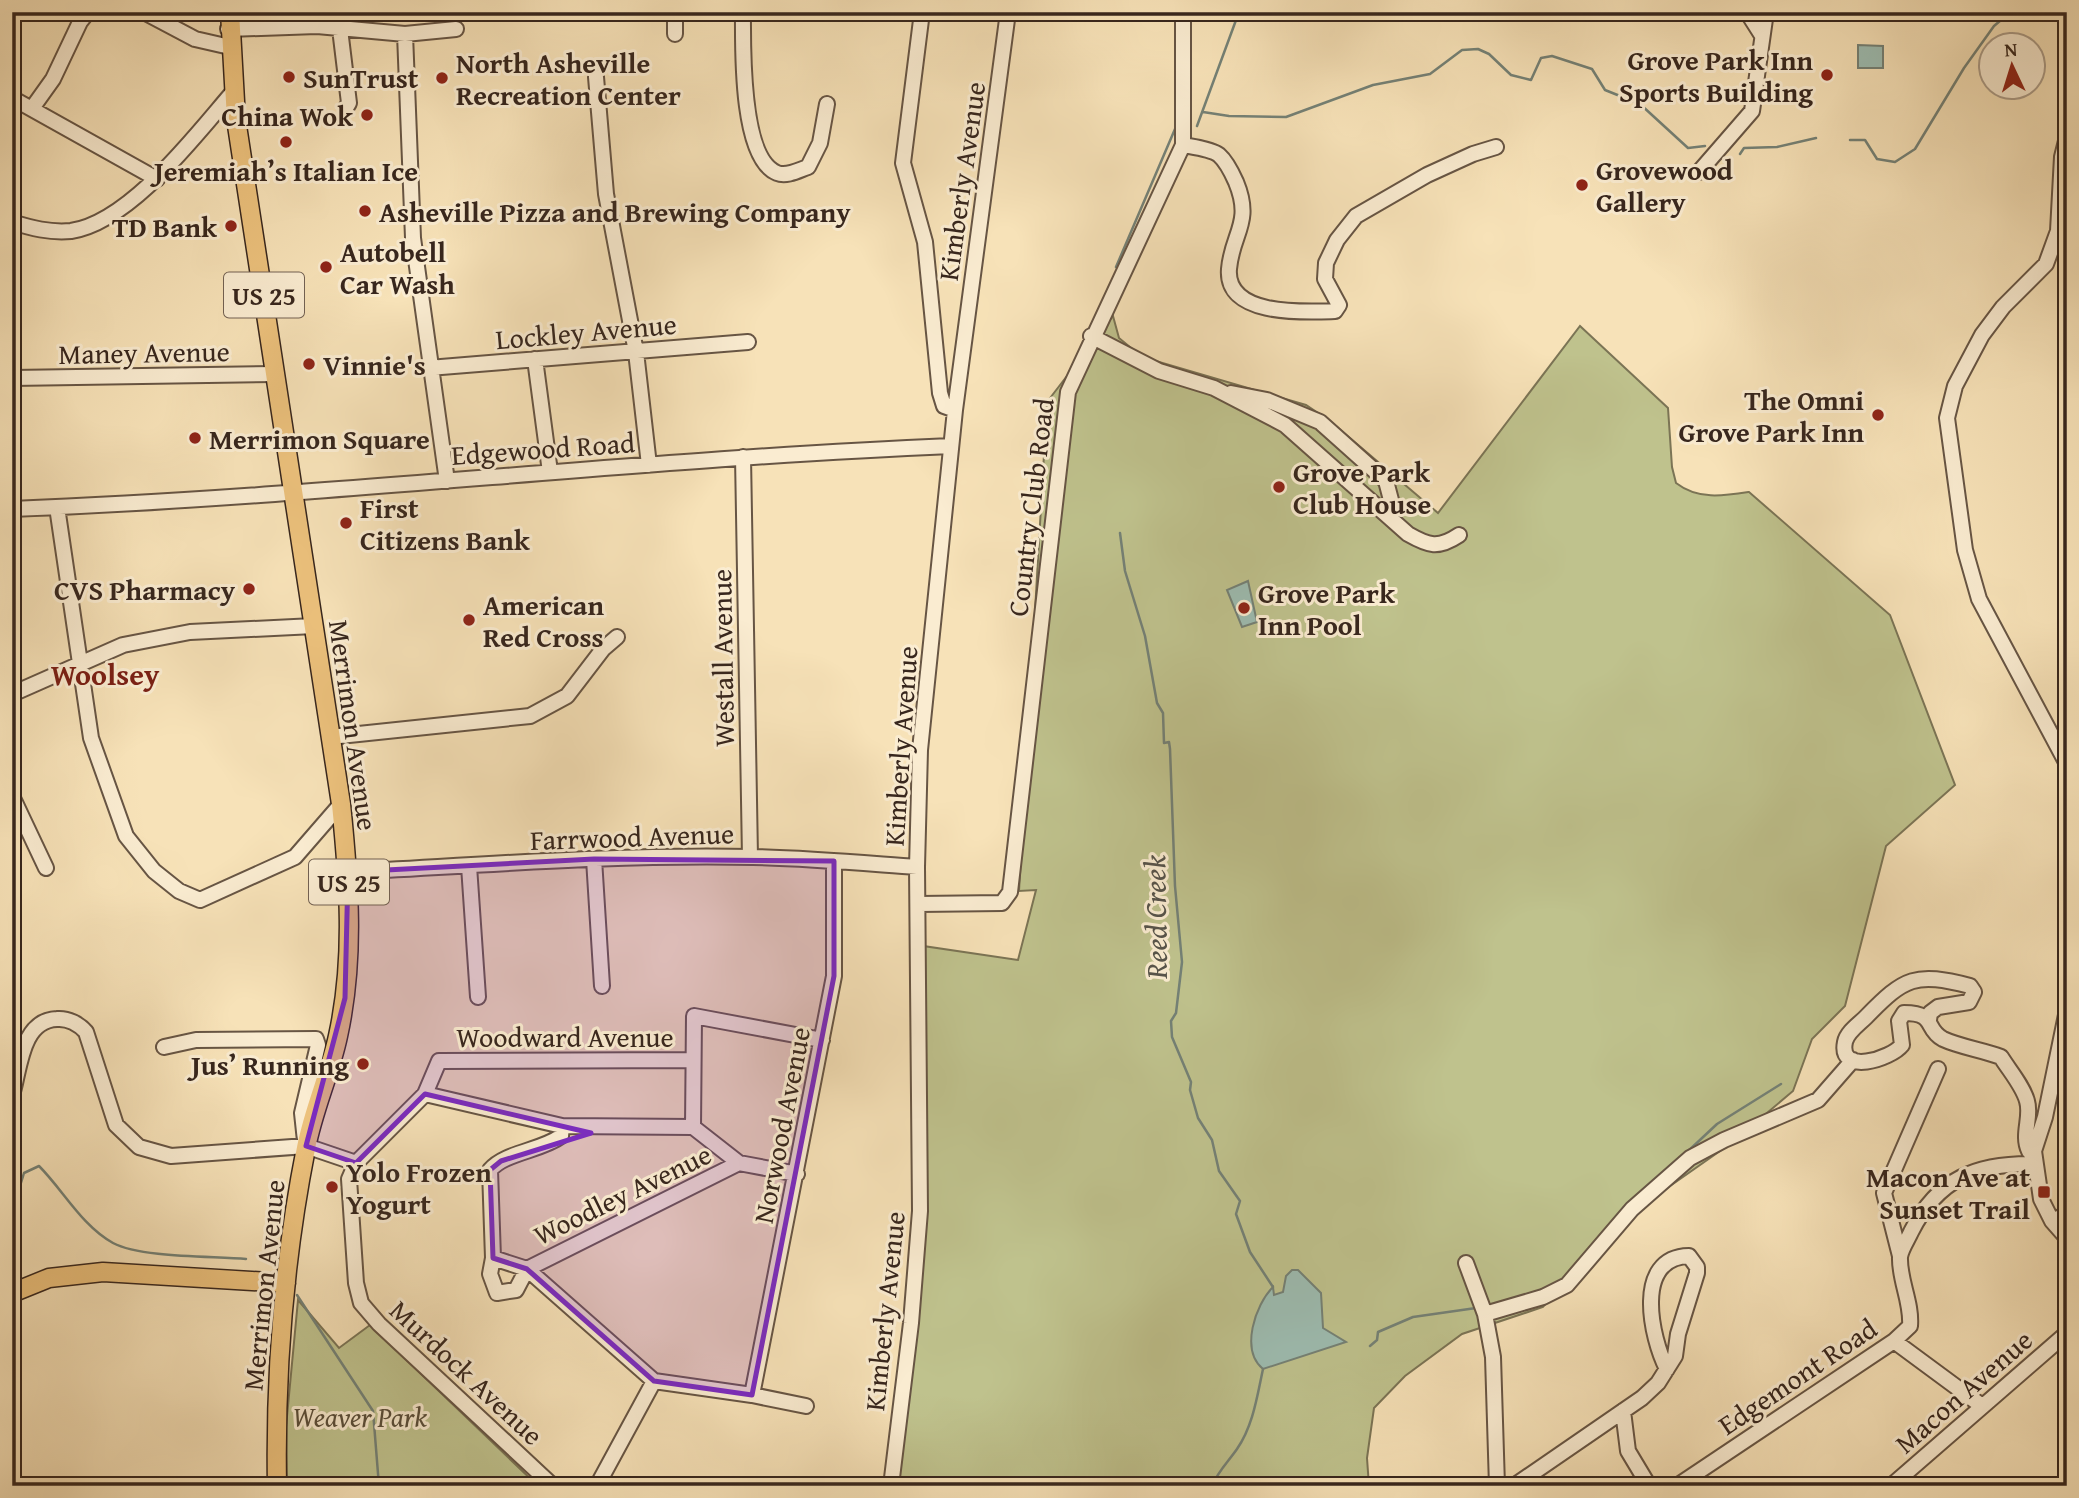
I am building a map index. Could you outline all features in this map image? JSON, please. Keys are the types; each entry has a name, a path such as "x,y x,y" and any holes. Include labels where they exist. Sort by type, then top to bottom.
{"main road":[{"name":"Merrimon Avenue","path":"229,30 233,92 341,804 348,872 348,983 342,1018 306,1146 286,1283 276,1394 277,1486"},
{"path":"12,1293 49,1278 103,1272 286,1283"}],"street":[{"path":"33,107 53,79 80,22 88,12"},
{"path":"144,12 195,40 229,30 340,29 405,34 456,29"},
{"path":"675,12 675,34"},
{"path":"743,12 745,101 752,130 770,168 778,174 808,167 820,143 827,104"},
{"path":"912,12 920,28"},
{"path":"922,12 903,163 925,242 940,393 944,406 955,410"},
{"name":"Kimberly Avenue","path":"891,1486 911,1323 920,1211 917,867 920,750 955,410 1008,12"},
{"name":"Country Club Road","path":"919,904 1002,904 1010,892 1068,392 1091,336 1183,145 1183,12"},
{"path":"1747,12 1761,34"},
{"path":"1699,172 1752,111 1766,12"},
{"path":"340,29 349,103 346,108"},
{"path":"405,34 413,238 429,368 447,481"},
{"path":"596,77 606,194 636,352 649,465"},
{"path":"12,222 37,230 71,230 97,222 157,179 233,92"},
{"path":"12,98 33,107 157,179"},
{"path":"2067,137 2062,158 2058,231 2046,264 1996,316 1982,335 1955,386 1948,403 1947,418 1965,550 1979,599 2067,764"},
{"path":"1183,145 1218,154 1231,170 1244,201 1241,232 1228,271 1234,288 1245,302 1272,310 1321,312 1335,311 1339,305 1325,279 1326,263 1337,240 1356,216 1427,175 1473,154 1496,147"},
{"path":"1091,336 1160,371 1223,393 1285,425 1408,534 1426,544 1436,546 1459,535"},
{"name":"Lockley Avenue","path":"429,368 748,342"},
{"path":"535,359 550,472"},
{"name":"Maney Avenue","path":"12,378 276,374"},
{"path":"1223,393 1267,400 1320,422 1386,481 1391,500 1387,514"},
{"name":"Edgewood Road","path":"12,509 294,492 743,457 951,446"},
{"name":"Westall Avenue","path":"743,457 750,857"},
{"path":"57,507 91,738 126,836 154,871 179,891 200,900 295,857 341,804"},
{"path":"12,694 123,645 190,632 314,626"},
{"path":"330,737 530,716 567,695 603,649 617,637"},
{"path":"12,796 46,868"},
{"name":"Farrwood Avenue","path":"348,872 594,859 750,857 917,867"},
{"path":"594,859 602,986"},
{"name":"Norwood Avenue","path":"752,1395 834,976 834,861"},
{"path":"469,866 478,997"},
{"path":"1929,1020 1930,1013 1938,1007 1969,1002 1974,992 1970,986 1937,977 1900,985 1885,994 1850,1032 1845,1042 1846,1053 1853,1060 1866,1064 1896,1053 1902,1045 1899,1021 1904,1013 1916,1013 1929,1020 1943,1038 2001,1057 2028,1102 2026,1145 2034,1157"},
{"path":"2067,1010 2034,1157 2042,1199 2052,1221 2067,1238"},
{"name":"Woodward Avenue","path":"356,1163 425,1094 439,1061 693,1060 694,1016 822,1040"},
{"path":"12,1095 24,1049 33,1031 45,1021 63,1019 86,1032 116,1125 139,1147 171,1156 306,1146 356,1163"},
{"path":"164,1047 196,1040 316,1039 318,1045 302,1113 306,1146"},
{"path":"693,1060 693,1126"},
{"path":"1485,1314 1543,1297 1567,1285 1633,1209 1690,1158 1724,1140 1818,1100 1853,1060"},
{"path":"1900,1256 1888,1219 1885,1193 1938,1069"},
{"path":"425,1094 562,1126 693,1126 739,1163 797,1174"},
{"path":"562,1126 561,1136 548,1146 501,1161 490,1170 493,1258 527,1269 654,1381 806,1406"},
{"path":"1900,1256 1927,1206 1940,1192 1985,1166 2034,1157"},
{"name":"Murdock Avenue","path":"356,1163 348,1191 356,1283 361,1303 379,1324 553,1486"},
{"name":"Woodley Avenue","path":"493,1258 490,1274 497,1293 516,1290 527,1269 739,1163"},
{"path":"2052,1221 2067,1214"},
{"path":"1514,1486 1642,1398 1667,1369 1675,1356 1697,1267 1689,1255 1680,1256 1657,1273 1652,1291 1654,1339 1667,1369"},
{"name":"Edgemont Road","path":"1677,1486 1894,1341 1910,1326 1911,1311 1900,1256"},
{"path":"1466,1263 1485,1314 1493,1357 1497,1486"},
{"name":"Macon Avenue","path":"1891,1486 2067,1333"},
{"path":"1894,1341 1982,1406"},
{"path":"597,1486 654,1381"},
{"path":"1623,1411 1628,1451 1648,1486"}],"highlighted area":[{"path":"594,859 834,861 834,976 752,1395 654,1381 527,1269 493,1258 490,1170 501,1161 591,1133 425,1094 356,1163 306,1146 345,998 348,872"}],"green space":[{"path":"1113,316 1119,338 1142,357 1306,405 1330,421 1438,513 1580,326 1668,408 1672,467 1676,483 1702,494 1749,492 1890,615 1955,785 1886,846 1845,1006 1812,1039 1793,1091 1730,1144 1613,1226 1543,1307 1462,1334 1405,1376 1374,1408 1367,1458 1369,1486 896,1486 912,1357 923,946 1018,960 1036,890 1019,891 1047,402"},
{"name":"Weaver Park","path":"298,1300 339,1348 370,1325 538,1486 287,1486 286,1427"}],"water":[{"path":"1858,45 1883,46 1883,68 1858,68"},
{"name":"Grove Park Inn Pool","path":"1248,581 1257,622 1242,627 1227,590"},
{"path":"1292,1270 1298,1270 1321,1293 1323,1328 1346,1342 1263,1369 1252,1351 1251,1339 1256,1316 1273,1287 1274,1295 1283,1292 1286,1276"}],"waterway":[{"name":"Reed Creek","path":"1197,126 1239,12"},
{"path":"1850,140 1865,140 1877,159 1895,162 1915,149 1964,68 1994,26 2007,15 2032,12"},
{"path":"2041,12 2067,17"},
{"path":"1203,112 1229,116 1286,117 1373,85 1430,74 1462,50 1478,49 1489,54 1511,75 1531,80 1541,58 1552,56 1592,69 1605,90 1640,104 1688,148 1705,146"},
{"name":"Reed Creek","path":"1116,267 1175,129"},
{"path":"1740,154 1744,148 1777,147 1816,138"},
{"name":"Reed Creek","path":"1120,533 1125,571 1145,636 1157,703 1163,713 1164,743 1169,742 1170,749 1175,886 1182,962 1176,1013 1171,1021 1172,1037 1191,1082 1190,1090 1198,1118 1212,1140 1219,1171 1240,1201 1236,1214 1250,1252 1273,1287"},
{"path":"1685,1154 1717,1124 1781,1084"},
{"name":"Reed Creek","path":"12,1212 24,1173 39,1166 82,1217 113,1243 159,1254 246,1259"},
{"name":"Reed Creek","path":"297,1295 373,1411 379,1486"},
{"path":"1370,1346 1377,1340 1378,1332 1413,1317 1476,1308"},
{"name":"Reed Creek","path":"1212,1486 1247,1431 1263,1369"}],"place":[{"name":"Grove Park Inn Sports Building","path":"1827,75"},
{"name":"SunTrust","path":"289,77"},
{"name":"North Asheville Recreation Center","path":"442,78"},
{"name":"China Wok","path":"367,115"},
{"name":"Jeremiah’s Italian Ice","path":"286,142"},
{"name":"Grovewood Gallery","path":"1582,185"},
{"name":"Asheville Pizza and Brewing Company","path":"365,211"},
{"name":"TD Bank","path":"231,226"},
{"name":"Autobell Car Wash","path":"326,267"},
{"name":"Vinnie's","path":"309,364"},
{"name":"The Omni Grove Park Inn","path":"1878,415"},
{"name":"Merrimon Square","path":"195,438"},
{"name":"Grove Park Club House","path":"1279,487"},
{"name":"First Citizens Bank","path":"346,523"},
{"name":"CVS Pharmacy","path":"249,589"},
{"name":"Grove Park Inn Pool","path":"1244,608"},
{"name":"American Red Cross","path":"469,620"},
{"name":"Jus’ Running","path":"363,1064"},
{"name":"Yolo Frozen Yogurt","path":"332,1187"},
{"name":"Macon Ave at Sunset Trail","path":"2044,1192"}],"district":[{"name":"Woolsey","path":"105,674"}]}
